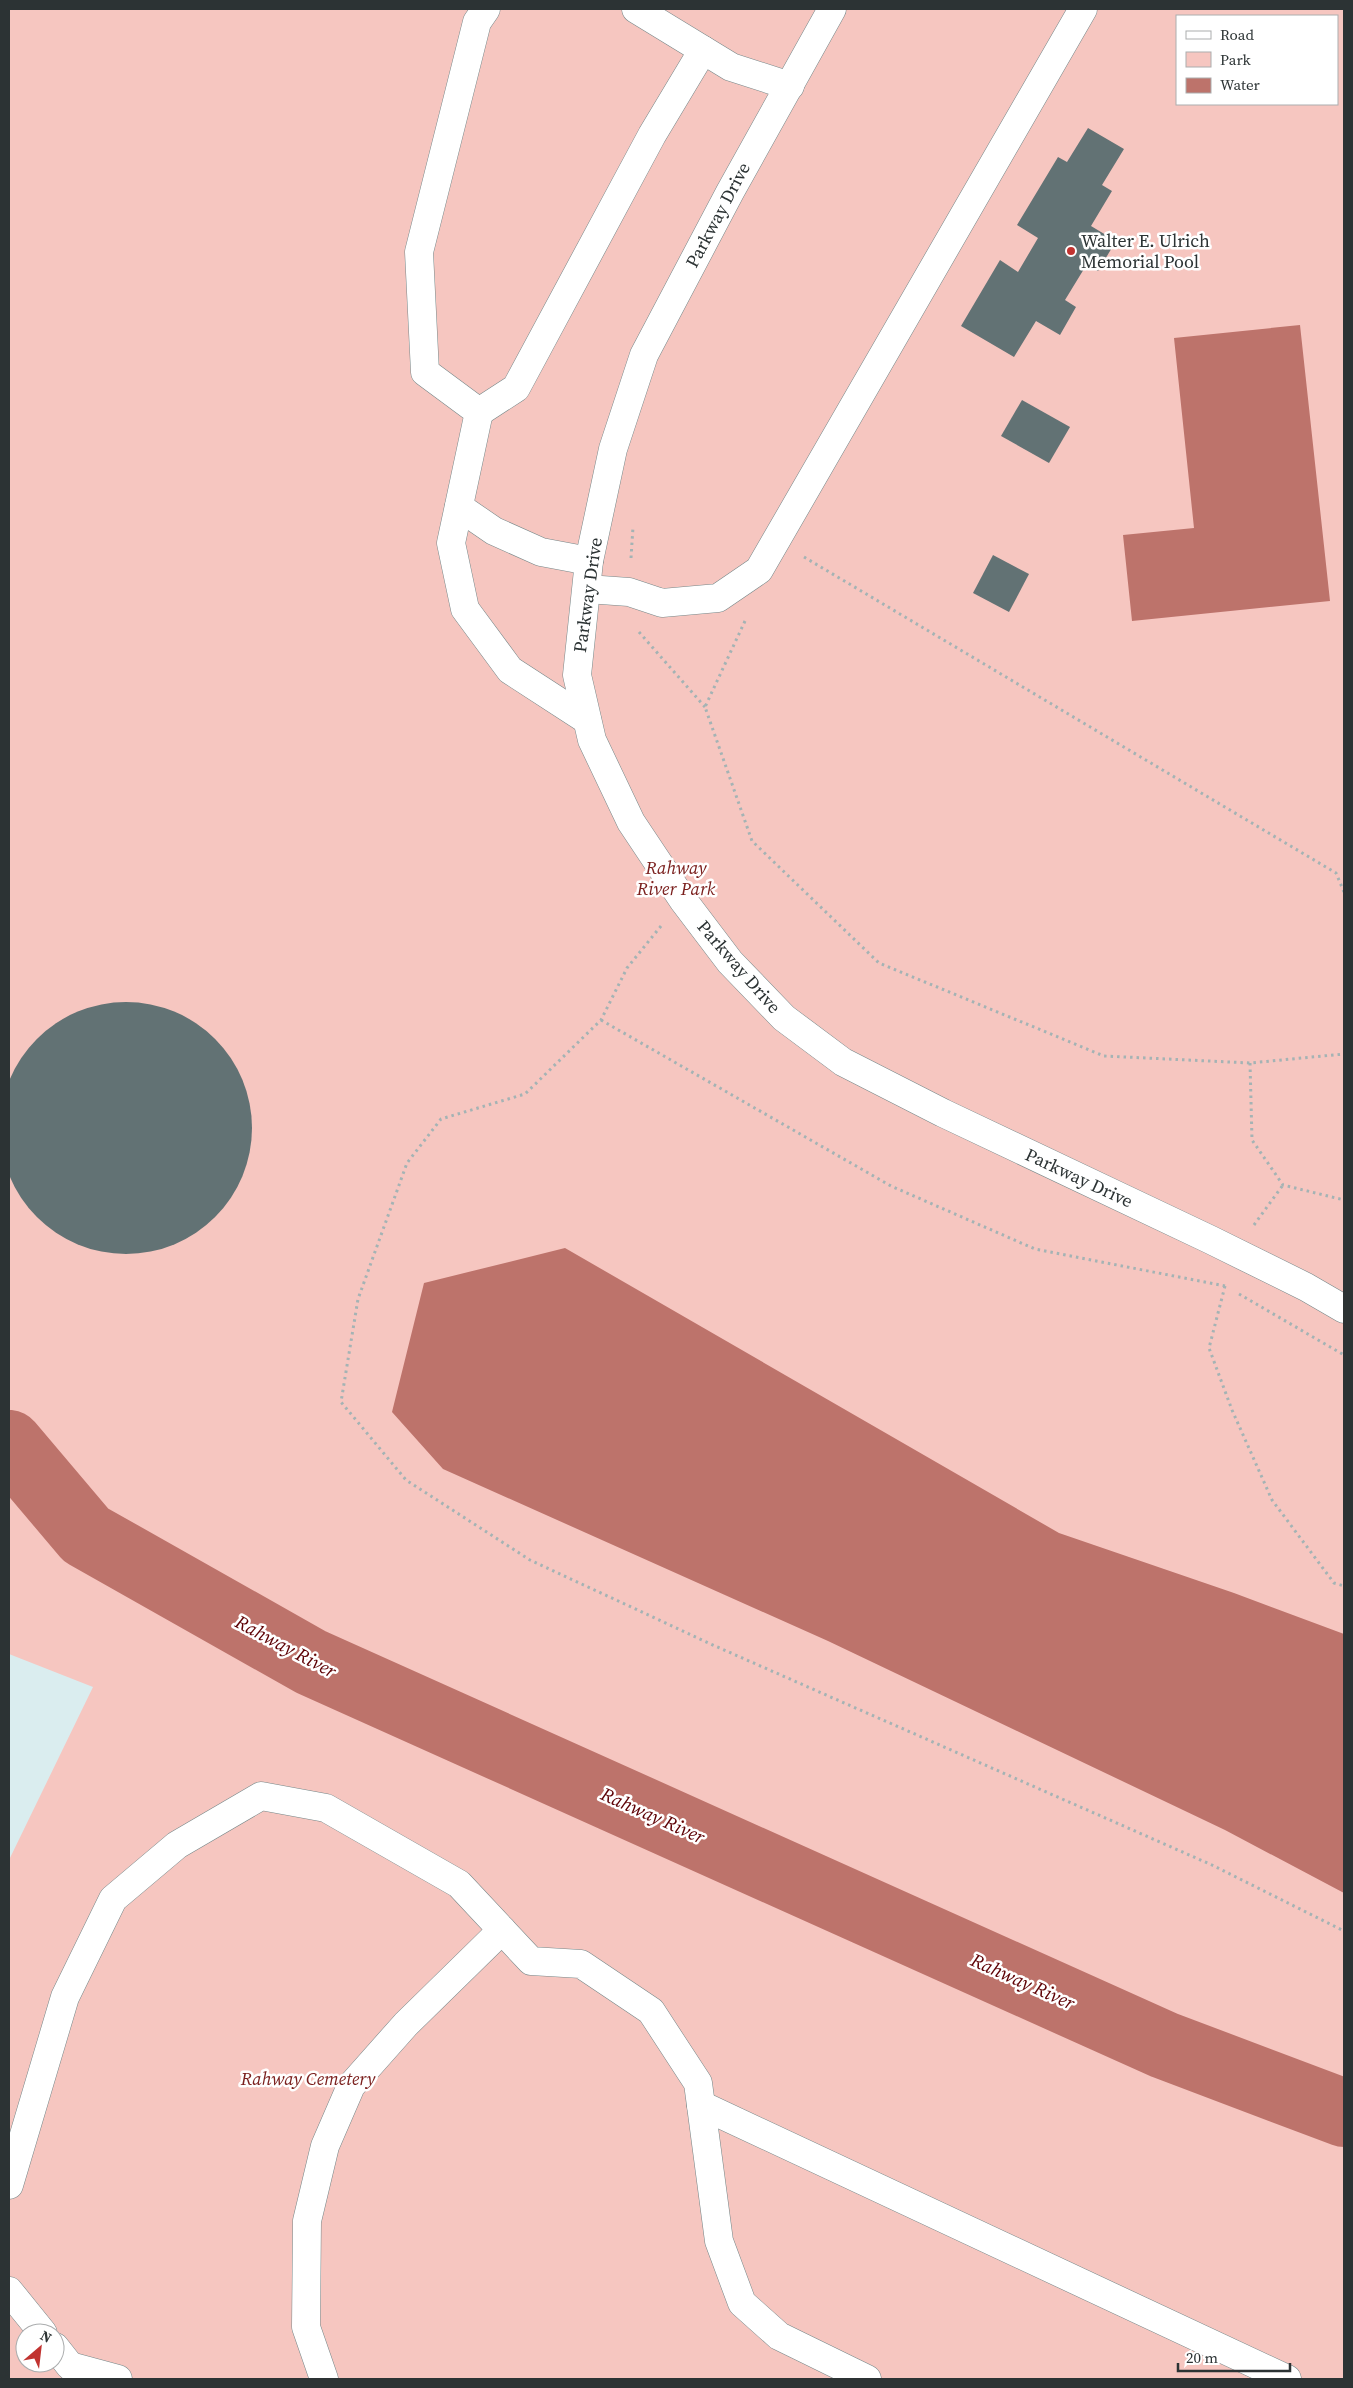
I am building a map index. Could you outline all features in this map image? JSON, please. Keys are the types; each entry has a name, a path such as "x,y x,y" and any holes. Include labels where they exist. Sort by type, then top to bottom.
{"street":[{"path":"479,412 425,372 419,252 477,22 486,9"},
{"path":"636,9 731,67 790,86"},
{"name":"Parkway Drive","path":"832,9 730,192 644,355 613,449 589,561 577,675 592,740 631,822 683,900 730,962 784,1018 843,1062 943,1113 1306,1287 1344,1309"},
{"path":"587,589 629,592 662,603 718,598 759,570 1083,9"},
{"path":"587,720 510,670 465,609 451,544 479,412 516,388 652,135 703,50"},
{"path":"460,507 494,531 541,552 589,561"},
{"path":"9,2185 65,1997 113,1899 177,1845 261,1796 326,1808 459,1884 531,1961 581,1964 651,2011 698,2083 719,2241 742,2303 779,2336 866,2379"},
{"path":"324,2379 306,2327 306,2317 307,2221 325,2146 352,2086 406,2024 502,1930"},
{"path":"701,2105 1287,2379"},
{"path":"9,2291 35,2323"},
{"path":"65,2360 70,2366 118,2379"}],"path":[{"path":"633,524 627,619 705,706 752,841 880,963 1104,1056 1250,1062 1344,1054"},
{"path":"803,555 817,566 1336,873 1344,892"},
{"path":"705,706 746,620"},
{"path":"683,900 627,968 601,1020 525,1094 441,1119 407,1163 358,1299 341,1402 406,1480 530,1560 715,1646 1212,1865 1344,1931"},
{"path":"601,1020 890,1186 1035,1249 1225,1286 1344,1355"},
{"path":"1250,1062 1252,1140 1284,1185 1344,1200"},
{"path":"1225,1286 1209,1348 1232,1410 1272,1500 1334,1583 1344,1586"}],"green space":[{"name":"Rahway River Park","path":"9,9 1344,9 1344,2379 9,2379 9,1860 93,1687 9,1654"}],"water":[{"path":"1300,325 1330,601 1132,621 1123,535 1194,528 1174,338"},
{"path":"565,1248 1059,1533 1234,1593 1344,1634 1344,1893 1225,1830 828,1641 443,1469 392,1412 424,1283"}],"building":[{"name":"Walter E. Ulrich Memorial Pool","path":"1088,128 1124,149 1102,185 1112,191 1091,226 1116,241 1098,271 1087,264 1065,300 1076,307 1060,335 1036,321 1014,357 961,326 1000,260 1018,272 1038,238 1017,225 1058,157 1067,162"},
{"path":"1022,400 1070,427 1049,463 1001,436"},
{"path":"993,555 1029,574 1009,612 973,593"},
{"path":"126,1002 151,1005 174,1012 196,1023 215,1039 231,1058 242,1080 249,1103 252,1128 249,1153 242,1176 231,1198 215,1217 196,1233 174,1244 151,1251 126,1254 101,1251 78,1244 56,1233 37,1217 21,1198 10,1176 3,1153 0,1128 3,1103 10,1080 21,1058 37,1039 56,1023 78,1012 101,1005"}],"waterway":[{"name":"Rahway River","path":"9,1444 86,1535 311,1662 1164,2045 1344,2113"}],"place":[{"name":"Walter E. Ulrich Memorial Pool","path":"1071,251"}],"park label":[{"name":"Rahway Cemetery","path":"308,2079"}]}
